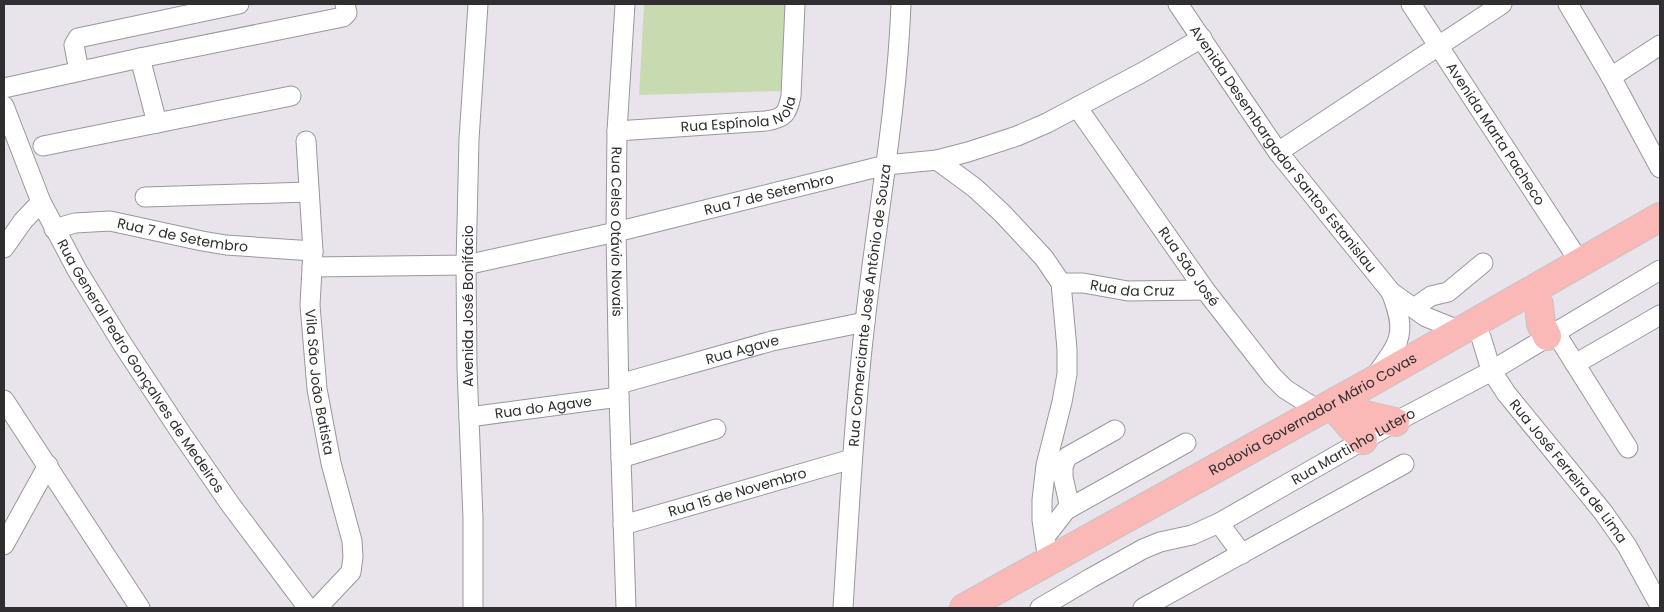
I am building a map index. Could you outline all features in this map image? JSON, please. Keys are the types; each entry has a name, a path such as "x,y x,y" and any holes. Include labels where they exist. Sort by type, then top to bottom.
{"highway":[{"name":"Rodovia Governador Mário Covas","path":"996,608 1471,334 1581,264 1660,217"},
{"name":"Rodovia Governador Mário Covas","path":"964,608 1047,549 1336,412 1372,382 1471,334 1539,305 1660,236"},
{"path":"1539,305 1541,324 1551,334"},
{"path":"1336,412 1394,422"},
{"path":"1336,412 1363,440"}],"street":[{"path":"79,71 74,45 78,38 239,4"},
{"path":"8,87 343,17 347,13 345,4"},
{"name":"Avenida José Bonifácio","path":"473,608 473,518 466,265 469,139 478,4"},
{"name":"Rua Celso Otávio Novais","path":"625,4 617,131 616,232 626,608"},
{"name":"Rua Espínola Nola","path":"617,131 766,121 777,119 784,115 788,109 791,96 795,4"},
{"name":"Rua Comerciante José Antônio de Souza","path":"844,608 852,459 865,322 896,81 901,4"},
{"name":"Avenida Desembargador Santos Estanislau","path":"1178,4 1278,152 1391,292 1426,317 1471,334"},
{"name":"Avenida Marta Pacheco","path":"1411,4 1581,264"},
{"path":"1278,152 1438,44 1502,4"},
{"path":"1568,4 1611,77 1660,168"},
{"name":"Rua 7 de Setembro","path":"54,229 75,223 110,221 186,239 313,259 466,265 616,232 886,165 937,160 968,152 1017,136 1047,123 1202,38"},
{"path":"1611,77 1660,45"},
{"path":"140,58 157,123"},
{"path":"43,146 291,96"},
{"name":"Rua General Pedro Gonçalves de Medeiros","path":"4,106 41,202 54,229 123,345 230,504 308,608"},
{"name":"Rua São José","path":"1077,107 1205,290 1272,376 1285,389 1336,412"},
{"name":"Vila São João Batista","path":"306,141 313,259 310,305 317,389 332,463 352,541 353,557 351,572 317,608"},
{"path":"937,160 975,188 1002,213 1044,258 1061,283 1067,348 1067,374 1046,465 1042,520 1047,549"},
{"path":"145,197 309,192"},
{"path":"4,248 23,220 41,202"},
{"path":"1414,308 1431,296 1448,292 1483,263"},
{"name":"Rua Martinho Lutero","path":"1040,608 1143,549 1160,542 1198,532 1219,523 1394,422 1491,370 1660,270"},
{"name":"Rua da Cruz","path":"1061,283 1083,283 1128,291 1205,290"},
{"name":"Avenida Desembargador Santos Estanislau","path":"1372,382 1394,350 1400,337 1398,309 1391,292"},
{"path":"1575,364 1660,315"},
{"name":"Rua Agave","path":"619,391 772,341 865,322"},
{"name":"Rua José Ferreira de Lima","path":"1471,334 1506,393 1603,512 1627,546 1660,606"},
{"path":"1551,334 1575,364 1628,448"},
{"name":"Rua do Agave","path":"469,417 619,391"},
{"path":"4,400 140,608"},
{"path":"621,458 716,430"},
{"path":"1070,508 1063,477 1063,467 1068,457 1115,430"},
{"path":"1047,549 1066,510 1186,443"},
{"name":"Rua 15 de Novembro","path":"623,525 852,459"},
{"path":"1143,608 1404,464"},
{"path":"4,545 48,465"},
{"path":"1219,523 1242,554"}],"green space":[{"path":"644,4 785,4 781,91 639,95"}]}
